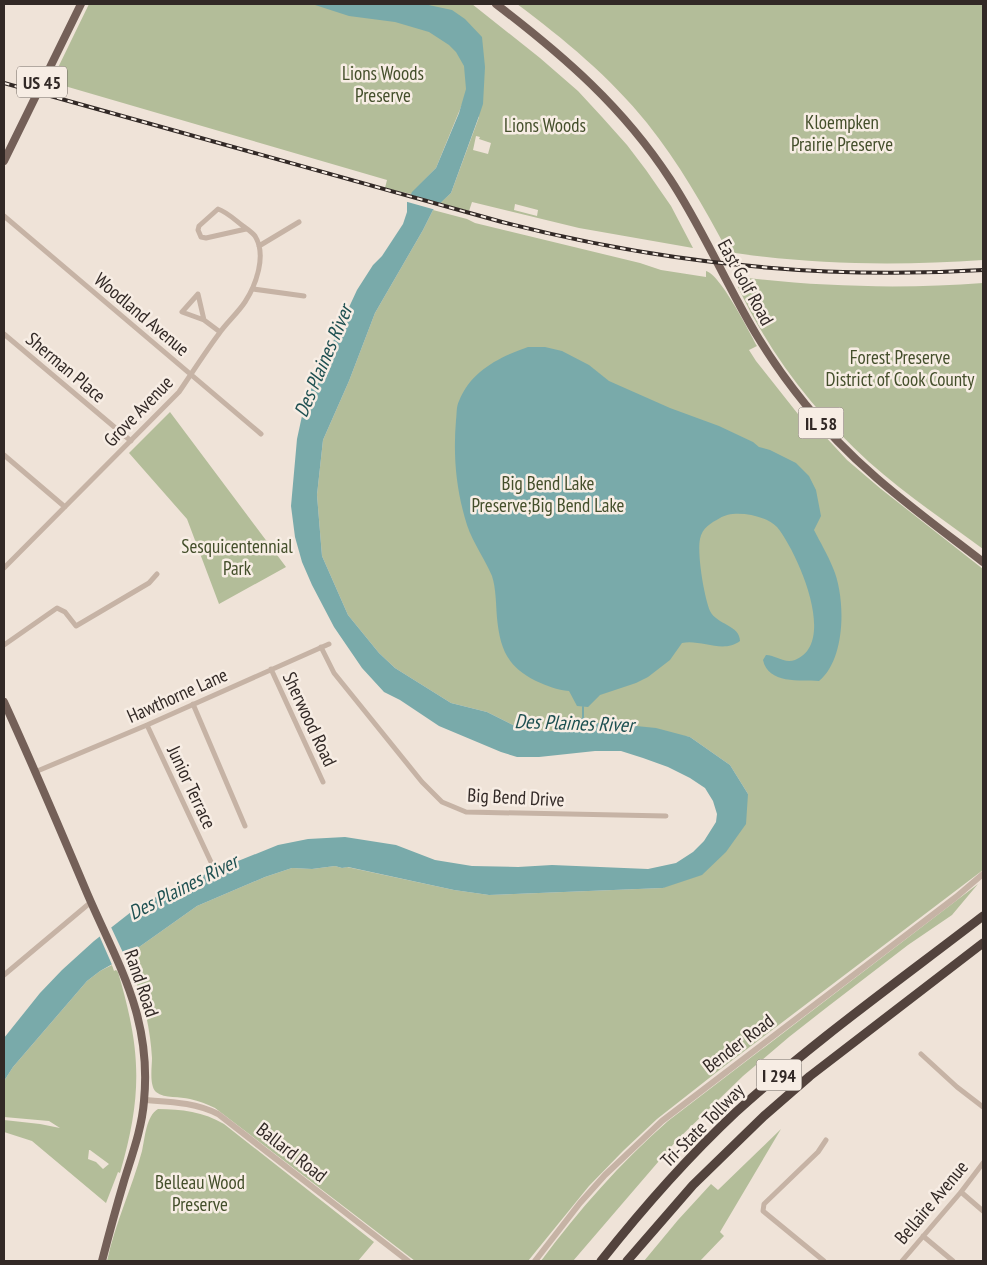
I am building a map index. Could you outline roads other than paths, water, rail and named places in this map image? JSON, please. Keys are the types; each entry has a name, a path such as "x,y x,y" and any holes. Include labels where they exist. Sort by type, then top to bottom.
{"highway":[{"name":"Tri-State Tollway","path":"601,1261 661,1189 747,1102 824,1038 983,916"},
{"name":"Tri-State Tollway","path":"626,1261 693,1185 764,1116 810,1076 983,943"}],"main road":[{"name":"US 45","path":"4,161 81,4"},
{"name":"East Golf Road","path":"496,4 574,67 603,95 652,153 688,208 756,334 772,359 819,422 846,451 883,484 983,562"},
{"name":"Rand Road","path":"4,702 121,966 133,999 143,1038 144,1100 138,1132 102,1261"}],"street":[{"path":"246,229 206,238 201,237 198,230 199,226 218,209 222,210 254,235 259,246 299,222"},
{"name":"Woodland Avenue","path":"4,216 261,434"},
{"name":"Grove Avenue","path":"4,568 179,392 220,332 245,303 253,289 258,271 259,246"},
{"path":"253,289 304,296"},
{"path":"204,320 198,294 182,312 204,320 220,332"},
{"name":"Sherman Place","path":"4,334 132,441"},
{"path":"4,455 65,507"},
{"path":"4,645 57,608 65,612 76,626 149,583 156,574"},
{"name":"Hawthorne Lane","path":"36,772 329,644"},
{"name":"Big Bend Drive","path":"321,647 334,673 422,782 442,802 466,812 666,816"},
{"name":"Sherwood Road","path":"271,669 323,782"},
{"path":"193,704 245,826"},
{"name":"Junior Terrace","path":"147,725 211,862"},
{"name":"Bender Road","path":"535,1261 580,1203 599,1182 662,1121 983,874"},
{"path":"4,975 91,902"},
{"path":"921,1054 957,1087 983,1107"},
{"name":"Ballard Road","path":"144,1100 189,1103 218,1114 408,1261"},
{"path":"824,1261 763,1211 764,1204 818,1152 826,1140"},
{"name":"Bellaire Avenue","path":"902,1261 961,1192 983,1163"},
{"path":"961,1192 983,1211"},
{"path":"923,1236 953,1261"}],"water":[{"name":"Des Plaines River","path":"312,4 424,4 452,10 465,19 482,37 485,67 483,104 451,193 433,210 375,313 349,381 323,440 317,495 322,556 348,615 379,653 395,668 451,703 487,712 523,730 569,730 577,718 587,718 593,723 656,728 690,737 730,765 748,794 746,824 726,852 702,875 663,888 489,895 454,890 348,867 335,866 312,869 292,868 265,877 197,906 125,957 100,971 87,981 13,1067 4,1081 4,1038 40,993 94,941 140,905 191,880 278,845 308,839 345,837 396,845 435,860 472,866 518,867 552,865 648,869 676,863 693,852 704,841 716,822 717,814 713,801 705,788 668,767 643,758 621,751 517,757 439,726 400,700 384,692 362,668 334,627 312,585 302,562 295,537 291,506 297,439 305,402 357,290 403,224 407,212 407,202 412,192 436,168 459,113 466,89 464,66 456,52 429,32 395,22 349,16"},
{"path":"528,347 545,347 562,351 589,365 609,381 670,408 719,426 753,442 759,447 770,450 796,463 809,476 816,490 821,516 814,530 833,568 840,595 841,611 839,643 828,671 819,681 786,679 778,677 766,668 763,660 766,655 791,661 808,650 813,635 814,617 803,575 794,555 777,527 765,519 741,514 726,515 710,524 703,532 699,546 705,596 710,611 713,616 736,632 740,641 726,646 682,643 670,660 648,677 600,695 588,707 577,706 569,691 552,688 536,681 526,676 512,663 500,639 492,576 470,532 463,512 456,473 455,433 458,403 471,381 487,366 507,355"}],"waterway":[{"name":"Des Plaines River","path":"583,707 583,719"}],"railway":[{"path":"4,83 502,222 621,248 681,258 801,270 862,272 983,270"}],"park label":[{"name":"Lions Woods Preserve","path":"383,84"},
{"name":"Lions Woods","path":"545,125"},
{"name":"Kloempken Prairie Preserve","path":"842,133"},
{"name":"Forest Preserve District of Cook County","path":"900,368"},
{"name":"Big Bend Lake Preserve;Big Bend Lake","path":"548,494"},
{"name":"Sesquicentennial Park","path":"237,557"},
{"name":"Belleau Wood Preserve","path":"200,1193"}]}
